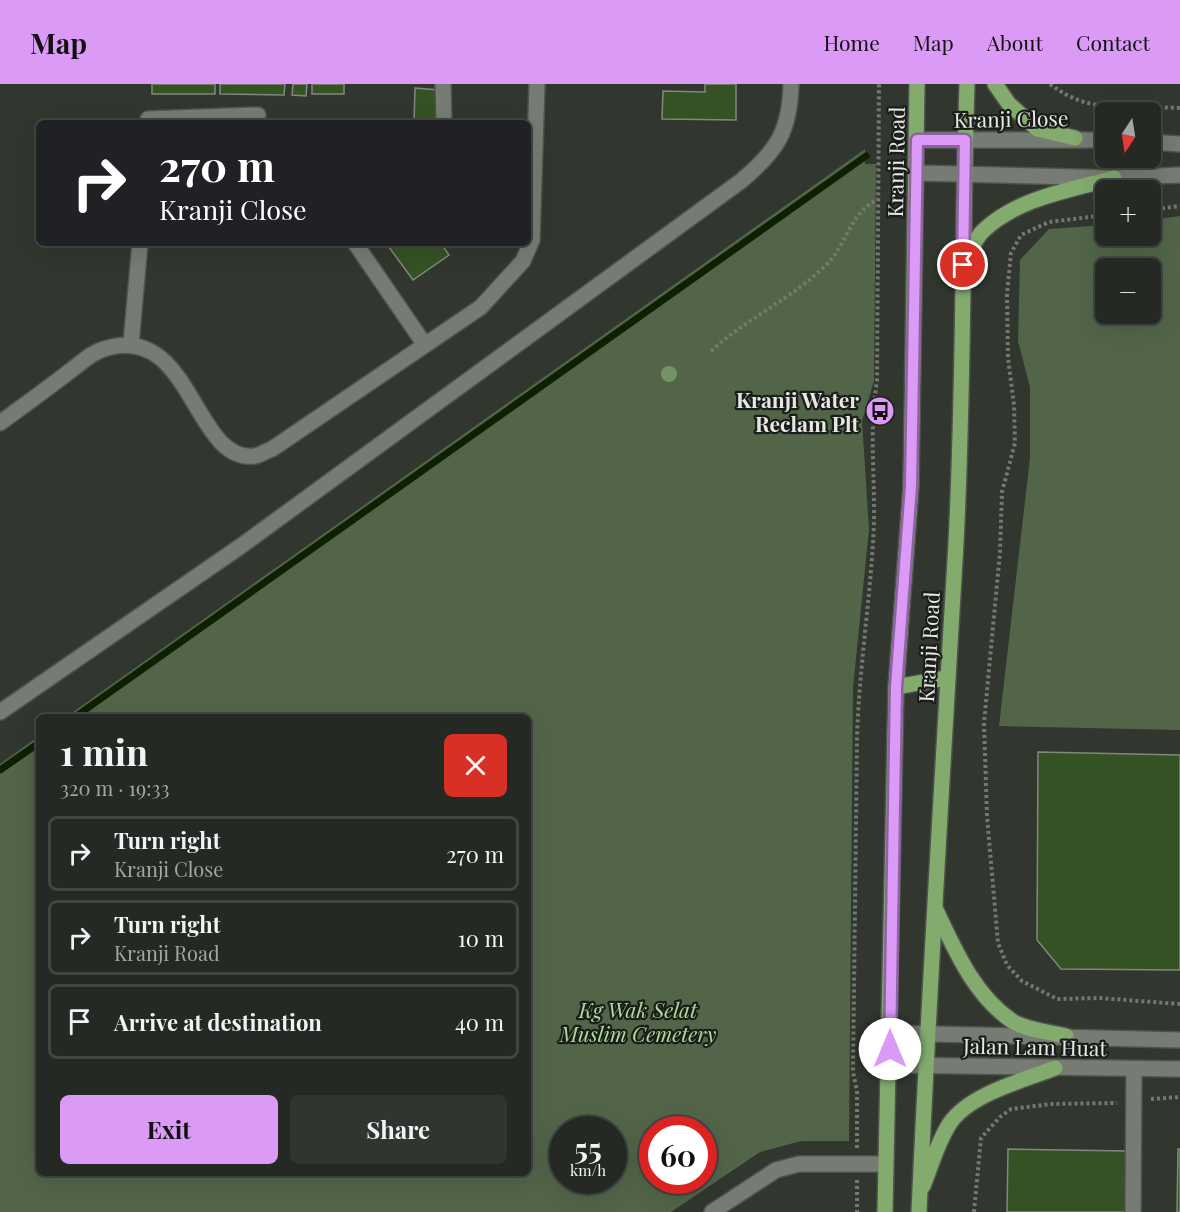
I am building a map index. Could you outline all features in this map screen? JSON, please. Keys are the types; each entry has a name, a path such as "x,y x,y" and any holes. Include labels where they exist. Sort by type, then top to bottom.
{"main road":[{"name":"Kranji Road","path":"885,1212 890,1065 896,687 911,486 917,84"},
{"name":"Kranji Road","path":"919,1212 926,1034 956,543 967,84"},
{"path":"994,84 1009,104 1037,129 1075,138"},
{"path":"963,265 981,232 1004,214 1054,194 1114,178"},
{"path":"896,687 946,678"},
{"path":"935,907 955,950 981,993 1014,1022 1066,1036"},
{"path":"920,1193 949,1124 961,1110 1003,1087 1055,1068"}],"street":[{"path":"442,84 444,120"},
{"path":"531,242 537,84"},
{"path":"0,712 241,546 741,181 764,162 777,145 786,127 791,84"},
{"path":"148,120 258,115"},
{"name":"Kranji Close","path":"917,140 1095,139"},
{"path":"1161,143 1180,144"},
{"path":"917,173 1114,178 1180,174"},
{"path":"131,344 140,246"},
{"path":"357,246 425,345"},
{"path":"0,423 101,349 131,344 148,348 169,365 215,435 225,445 238,453 254,456 272,449 481,307 512,275 523,261 529,246"},
{"name":"Jalan Lam Huat","path":"890,1033 1180,1040"},
{"name":"Jalan Lam Huat","path":"890,1065 1180,1069"},
{"path":"1133,1212 1134,1068"},
{"path":"712,1212 776,1170 799,1164 886,1164"}],"path":[{"path":"857,1212 857,1091 853,1072 858,719 874,523 872,412 877,382 879,84"},
{"path":"1050,84 1065,96 1096,106 1180,108"},
{"path":"711,351 728,335 819,272 839,250 850,226 865,205 879,199"},
{"path":"1161,209 1180,206"},
{"path":"1095,216 1049,222 1021,235 1011,253 1007,294 1008,347 1015,443 1002,492 984,723 987,816 998,943 1011,969 1022,981 1057,999 1099,998 1180,1004"},
{"path":"974,1212 981,1138 987,1128 1011,1109 1180,1097"}],"green space":[{"name":"Kg Wak Selat Muslim Cemetery","path":"865,149 865,164 876,164 874,381 862,421 869,529 853,688 849,1141 801,1141 760,1152 717,1181 717,1116 639,1116 639,1194 698,1194 671,1212 0,1212 0,764 36,738 36,1176 531,1176 531,714 70,714"},
{"path":"1180,216 1180,730 999,726 1030,458 1030,387 1018,341 1020,260 1049,229 1095,226 1095,246 1161,246 1161,219"}],"building":[{"path":"152,84 215,84 215,94 152,94"},
{"path":"220,84 285,84 284,95 220,94"},
{"path":"293,84 307,84 306,96 292,95"},
{"path":"312,84 344,84 344,94 312,94"},
{"path":"705,84 736,84 736,120 662,119 663,91 705,92"},
{"path":"415,88 439,90 437,120 414,120"},
{"path":"388,246 443,246 449,255 413,280"},
{"path":"1038,752 1180,755 1180,970 1061,969 1037,940"},
{"path":"1008,1149 1128,1151 1128,1212 1007,1212"},
{"path":"1178,1149 1180,1149 1180,1212 1177,1212"}],"waterway":[{"path":"79,714 866,156"},
{"path":"0,770 36,745"}],"place":[{"name":"Kranji Water Reclam Plt","path":"880,411"}],"route":[{"path":"890,1049 896,687 911,486 917,140 965,140 963,265"}]}
